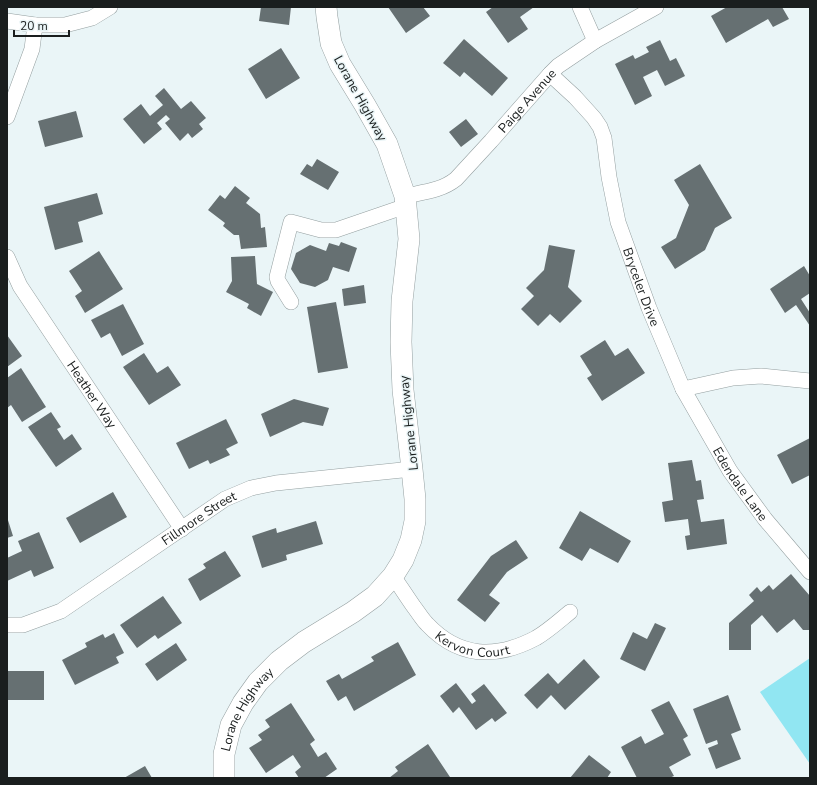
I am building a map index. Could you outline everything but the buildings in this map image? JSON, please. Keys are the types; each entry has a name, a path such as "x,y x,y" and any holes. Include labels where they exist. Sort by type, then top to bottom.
{"street":[{"path":"7,20 35,25 65,25 92,18 110,7"},
{"name":"Lorane Highway","path":"224,778 224,754 231,725 243,703 258,682 279,661 304,642 353,612 375,596 393,576 403,560 411,540 415,521 415,499 403,390 401,342 402,301 408,239 405,201 387,144 340,64 331,43 326,7"},
{"path":"580,7 594,41"},
{"name":"Paige Avenue","path":"292,302 278,281 277,277 292,222 321,230 336,230 450,184 491,141 558,66 594,41 656,7"},
{"path":"7,117 32,49 35,25"},
{"name":"Bryceler Drive","path":"550,74 575,97 600,127 604,138 609,177 618,222 649,308 683,389"},
{"name":"Heather Way","path":"7,257 20,286 182,529"},
{"path":"683,389 733,378 761,376 810,381"},
{"name":"Edendale Lane","path":"683,389 730,471 765,519 810,572"},
{"name":"Fillmore Street","path":"7,625 23,625 61,611 225,499 251,488 276,483 412,469"},
{"name":"Kervon Court","path":"393,576 426,623 439,636 453,645 468,651 486,653 502,651 520,645 547,631 570,612"}],"shaded area":[{"path":"810,658 810,764 760,692"}]}
